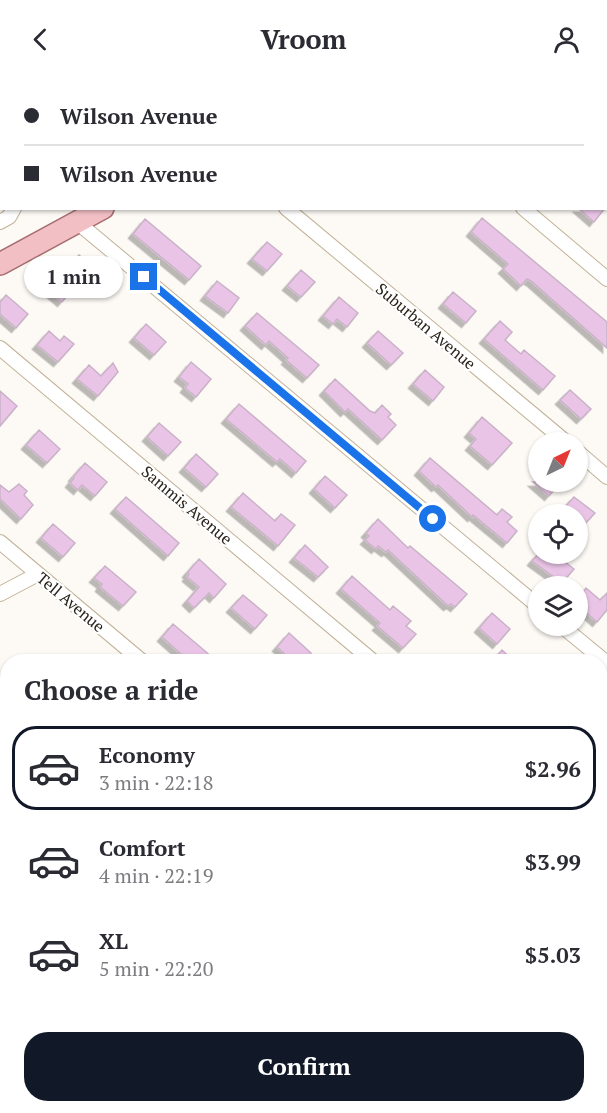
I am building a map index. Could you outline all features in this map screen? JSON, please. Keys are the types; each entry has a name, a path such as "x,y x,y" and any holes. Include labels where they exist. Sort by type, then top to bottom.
{"main road":[{"path":"0,264 99,210"}],"street":[{"path":"0,222 9,217 13,210"},
{"name":"Suburban Avenue","path":"288,210 554,432"},
{"path":"533,212 607,279"},
{"path":"77,222 528,598"},
{"name":"Sammis Avenue","path":"0,348 364,654"},
{"path":"588,461 607,477"},
{"name":"Tell Avenue","path":"0,542 133,654"},
{"path":"0,594 38,574"},
{"path":"574,636 596,654"}],"building":[{"path":"580,210 603,210 594,222"},
{"path":"482,218 607,322 607,348 531,281 527,279 521,286 503,269 508,264 471,232"},
{"path":"145,219 201,266 189,280 133,234"},
{"path":"267,242 282,254 267,271 252,259"},
{"path":"79,255 101,274 90,287 81,279 62,302 42,285 53,271 57,274 69,261 72,263"},
{"path":"301,270 315,282 301,297 287,286"},
{"path":"217,281 239,298 228,313 205,296"},
{"path":"453,292 476,311 466,323 443,304"},
{"path":"6,295 28,314 16,328 0,314 0,302"},
{"path":"339,297 358,313 347,327 337,319 333,324 323,316"},
{"path":"257,313 319,365 307,378 269,341 266,345 245,326"},
{"path":"500,321 512,332 505,340 521,354 524,350 555,376 543,390 484,339"},
{"path":"146,324 166,342 154,355 134,338"},
{"path":"49,331 60,341 64,336 74,344 58,362 37,345"},
{"path":"378,331 403,353 391,365 367,343"},
{"path":"191,362 211,379 196,397 185,388 188,384 179,377"},
{"path":"113,363 118,372 98,396 77,379 89,365 101,376"},
{"path":"425,370 444,387 433,401 413,384"},
{"path":"335,379 370,411 375,413 382,405 391,414 388,417 396,425 382,440 348,409 345,412 324,391"},
{"path":"570,390 591,409 581,419 560,400"},
{"path":"0,391 17,406 0,426"},
{"path":"239,404 306,461 296,473 280,459 277,462 226,419"},
{"path":"482,417 512,443 492,465 470,446 476,439 469,433"},
{"path":"159,423 181,442 168,456 147,437"},
{"path":"39,430 60,449 47,463 26,445"},
{"path":"196,454 218,474 206,487 184,468"},
{"path":"430,458 497,515 502,509 512,517 507,522 517,531 507,543 473,515 472,517 438,485 436,487 419,471"},
{"path":"85,463 107,482 95,496 82,485 78,490 70,483"},
{"path":"325,476 347,495 335,508 314,489"},
{"path":"19,484 27,491 24,495 33,505 21,519 0,499 0,485 9,492"},
{"path":"243,493 275,521 281,514 295,525 278,546 231,507"},
{"path":"126,497 179,543 168,556 115,509"},
{"path":"574,497 583,504 568,504"},
{"path":"588,508 595,513 588,521"},
{"path":"378,519 408,548 410,546 467,594 455,607 451,604 448,606 388,550 386,552 378,546 376,549 365,540 369,536 366,533"},
{"path":"53,524 75,543 63,557 41,538"},
{"path":"305,545 328,567 318,577 294,558"},
{"path":"199,559 226,584 214,598 209,593 194,608 187,601 199,587 187,577 189,574 187,573"},
{"path":"536,564 568,564 574,569 568,576 552,576"},
{"path":"105,566 136,592 123,606 100,587 102,584 94,578"},
{"path":"352,576 390,610 393,606 411,621 406,626 416,634 403,648 377,626 380,623 341,589"},
{"path":"588,590 600,600 607,593 607,610 597,622 588,614"},
{"path":"243,595 267,615 255,629 231,608"},
{"path":"492,613 510,629 497,644 479,628"},
{"path":"173,624 208,654 181,654 162,637"},
{"path":"289,633 311,653 284,654 277,647"}],"route":[{"path":"144,277 433,519"}]}
